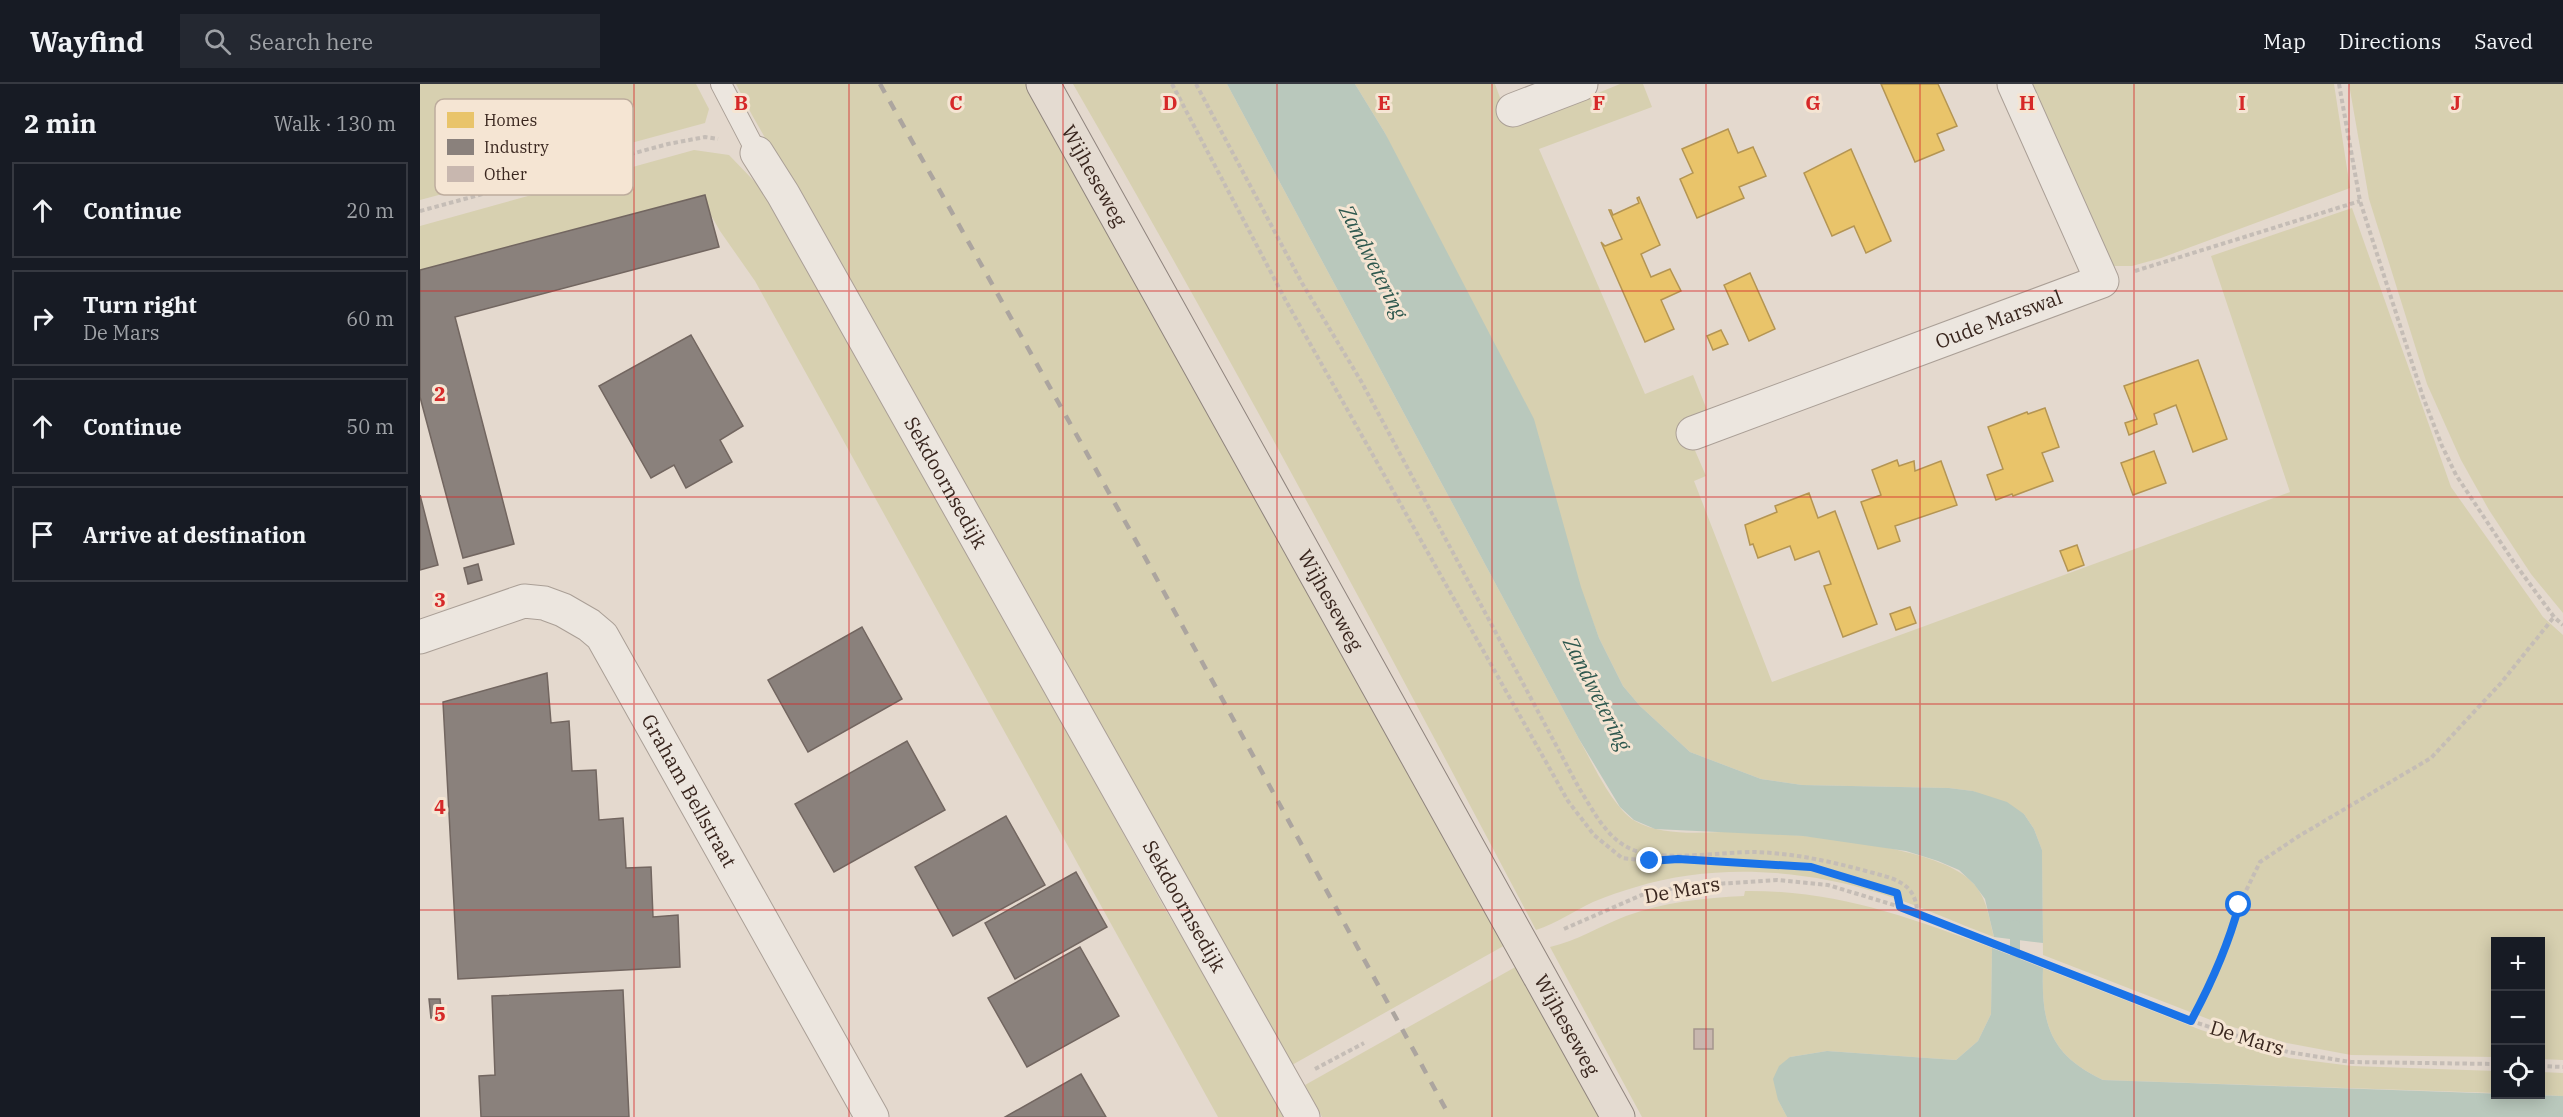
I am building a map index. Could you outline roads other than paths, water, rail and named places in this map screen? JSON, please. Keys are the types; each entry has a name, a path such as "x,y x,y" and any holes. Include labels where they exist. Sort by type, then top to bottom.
{"main road":[{"name":"Wijheseweg","path":"1043,84 1618,1117"}],"street":[{"path":"1513,110 1581,84"},
{"name":"Oude Marswal","path":"1693,433 2102,281 2014,84"},
{"name":"Sekdoornsedijk","path":"757,153 783,194 1303,1117"},
{"name":"Graham Bellstraat","path":"420,637 524,601 544,603 563,610 589,625 602,636 872,1117"}],"lane":[{"path":"721,84 757,153"}],"water":[{"path":"1227,84 1355,84 1385,133 1534,419 1581,587 1599,638 1623,686 1640,706 1690,752 1761,779 1802,785 1949,788 1973,791 2007,802 2024,814 2034,829 2042,850 2043,943 1994,937 1985,899 1974,884 1959,870 1938,861 1906,851 1803,836 1655,829 1634,820 1620,807 1579,739"},
{"path":"1992,948 2043,968 2044,1006 2052,1036 2071,1060 2103,1080 2491,1093 2491,1099 2545,1099 2545,1095 2563,1096 2563,1117 1787,1117 1778,1100 1773,1079 1779,1066 1790,1057 1827,1051 1956,1060 1978,1041 1991,1014"}],"waterway":[{"name":"Zandwetering","path":"2015,925 2015,970"}],"railway":[{"path":"880,84 1141,550 1450,1117"}]}
